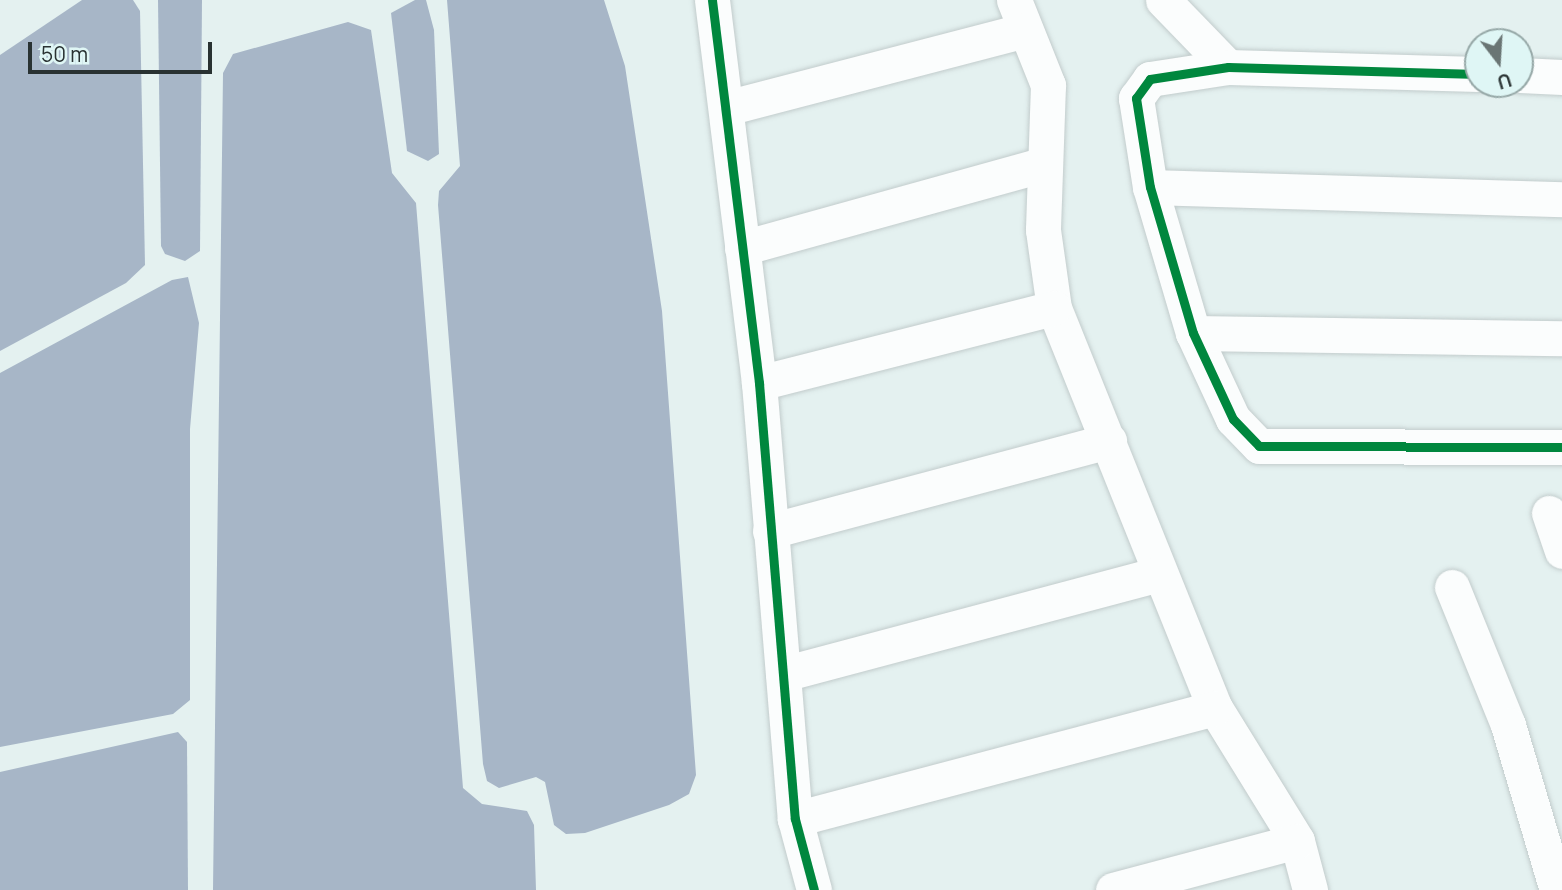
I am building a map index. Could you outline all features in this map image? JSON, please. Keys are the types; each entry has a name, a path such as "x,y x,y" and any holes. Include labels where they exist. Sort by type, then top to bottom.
{"street":[{"path":"712,0 759,383 795,819 814,890"},
{"path":"1163,0 1228,67"},
{"path":"726,108 1020,15 1048,85 1043,230 1054,308 1109,441 1158,574 1215,708 1297,841 1310,890"},
{"path":"1464,74 1228,67 1162,75 1141,86 1136,98 1150,187 1193,333 1233,418 1259,446 1562,447"},
{"path":"1534,76 1562,77"},
{"path":"742,248 1044,164"},
{"path":"1150,187 1562,199"},
{"path":"759,383 1054,308"},
{"path":"1193,333 1562,338"},
{"path":"770,531 1109,441"},
{"path":"1549,513 1562,551"},
{"path":"783,674 1158,574"},
{"path":"1452,587 1508,725 1557,890"},
{"path":"795,819 1215,708"},
{"path":"1113,890 1297,841"}],"water":[{"path":"82,0 133,0 140,11 145,265 126,283 0,351 0,55"},
{"path":"158,0 202,0 200,251 185,261 165,254 161,246"},
{"path":"415,0 426,0 434,30 439,154 428,161 407,151 391,13"},
{"path":"447,0 604,0 625,66 662,311 696,775 689,794 669,805 585,833 566,834 554,825 545,782 536,777 499,788 487,781 483,764 438,205 439,191 460,166"},
{"path":"348,22 371,30 392,173 416,203 463,788 482,804 527,811 534,825 536,890 213,890 223,73 233,54"},
{"path":"188,277 199,323 190,429 190,700 173,714 0,747 0,373 172,280"},
{"path":"178,732 187,742 188,890 0,890 0,772"}],"cycle path":[{"path":"712,0 759,383 795,819 814,890"},
{"path":"1464,74 1228,67 1150,79 1136,98 1150,187 1193,333 1233,419 1259,446 1562,447"}]}
